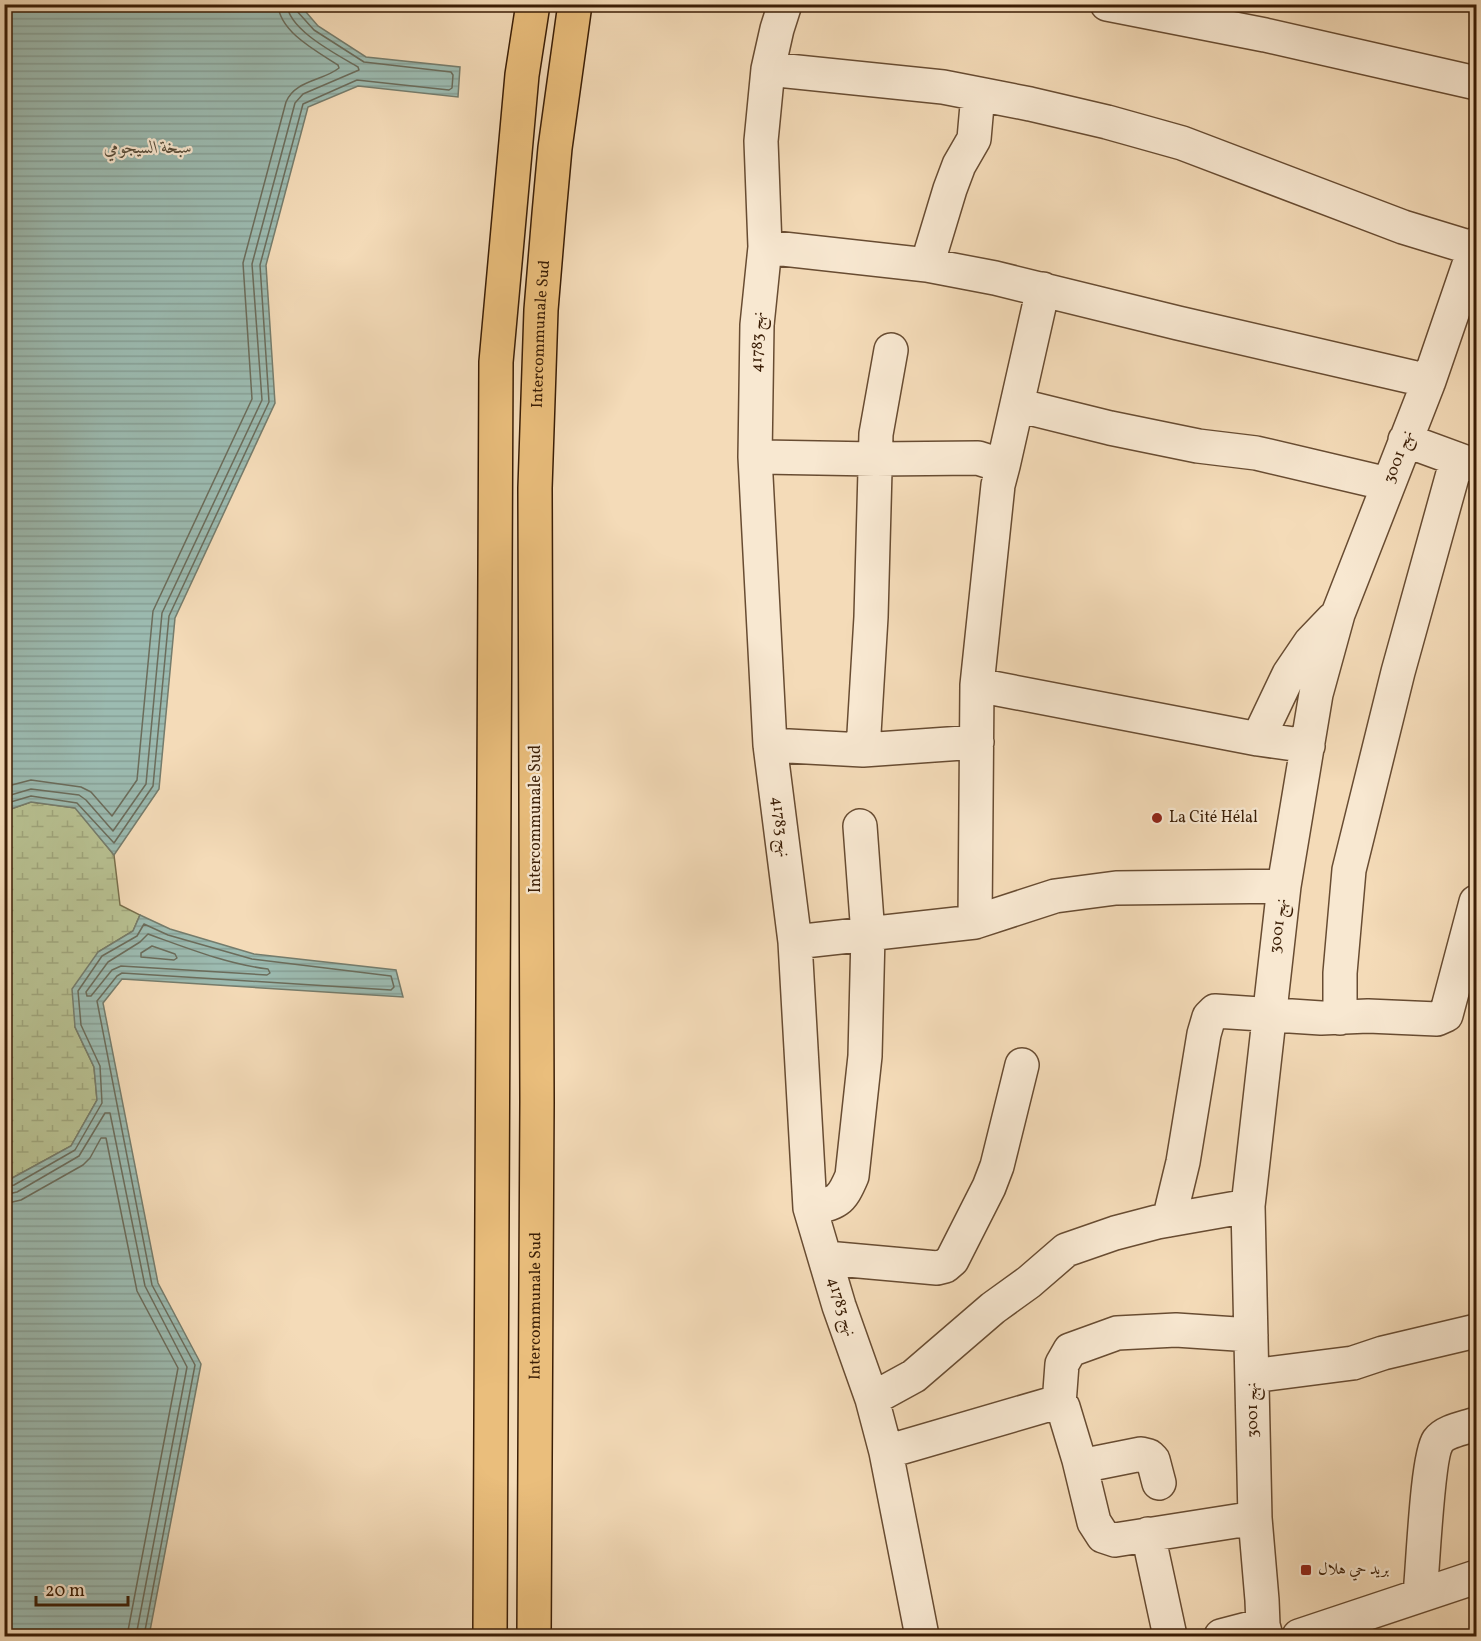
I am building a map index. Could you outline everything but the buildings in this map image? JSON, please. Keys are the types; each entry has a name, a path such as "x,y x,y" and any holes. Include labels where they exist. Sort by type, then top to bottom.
{"highway":[{"path":"490,1636 496,362 522,75 533,4"},
{"name":"Intercommunale Sud","path":"534,1636 537,1102 535,488 541,310 555,148 575,4"}],"street":[{"name":"نهج 41783","path":"785,4 768,69 761,141 765,247 758,325 755,457 770,745 795,942 810,1208 839,1306 872,1399 886,1452 922,1636"},
{"path":"1107,4 1476,83"},
{"path":"768,69 944,87 1030,104 1182,143 1402,227 1476,246"},
{"path":"927,265 953,181 974,139 978,94"},
{"name":"نهج 3001","path":"1264,1630 1255,1518 1248,1206 1284,886 1316,694 1338,614 1429,381 1476,246"},
{"path":"765,247 927,265 1043,289 1429,381"},
{"path":"975,922 977,685 998,485 1043,289"},
{"path":"1445,335 1476,322"},
{"path":"863,750 871,617 876,434 891,350"},
{"path":"1017,405 1110,428 1198,446 1256,453 1388,484"},
{"path":"1340,1018 1340,973 1348,870 1398,672 1467,462 1405,440"},
{"path":"755,457 978,458 1003,466"},
{"path":"1258,739 1289,674 1310,643 1338,614"},
{"path":"977,685 1258,739 1308,746"},
{"path":"770,745 863,750 976,742"},
{"path":"810,1208 832,1204 844,1194 852,1176 865,1056 868,935 860,826"},
{"path":"795,942 975,922 1054,896 1116,888 1284,886"},
{"path":"1169,1220 1183,1162 1209,1017 1215,1011 1340,1018 1368,1016 1437,1019 1446,1015 1476,902"},
{"path":"826,1258 937,1268 945,1266 952,1260 989,1187 997,1166 1022,1065"},
{"path":"872,1399 914,1376 993,1308 1029,1282 1066,1250 1115,1233 1169,1220 1248,1206"},
{"path":"1059,1404 1062,1364 1070,1350 1118,1333 1176,1330 1251,1335"},
{"path":"1252,1376 1353,1363 1383,1353 1476,1331"},
{"path":"886,1452 1054,1403 1063,1407 1094,1522 1103,1536 1115,1540 1255,1518"},
{"path":"1420,1594 1434,1451 1444,1435 1476,1424"},
{"path":"1079,1460 1086,1465 1141,1454 1146,1455 1154,1460 1159,1483"},
{"path":"1148,1534 1170,1636"},
{"path":"1299,1636 1476,1577"},
{"path":"1221,1636 1264,1630"}],"green space":[{"path":"31,802 76,808 114,855 120,905 140,915 133,931 98,952 75,1027 94,1067 97,1100 71,1146 5,1182 5,811"}],"water":[{"name":"سبخة السيجومي","path":"4,5 300,5 318,26 366,57 460,67 458,97 358,86 308,107 266,265 275,403 175,618 159,789 114,855 75,808 31,802 5,811"},
{"path":"140,915 170,929 254,954 396,970 403,997 122,979 103,1003 158,1283 201,1364 149,1636 5,1636 5,1182 71,1146 97,1100 94,1067 75,1027 72,989 98,952 133,931"}],"place":[{"name":"La Cité Hélal","path":"1157,818"},
{"name":"بريد حي هلال","path":"1306,1570"}]}
